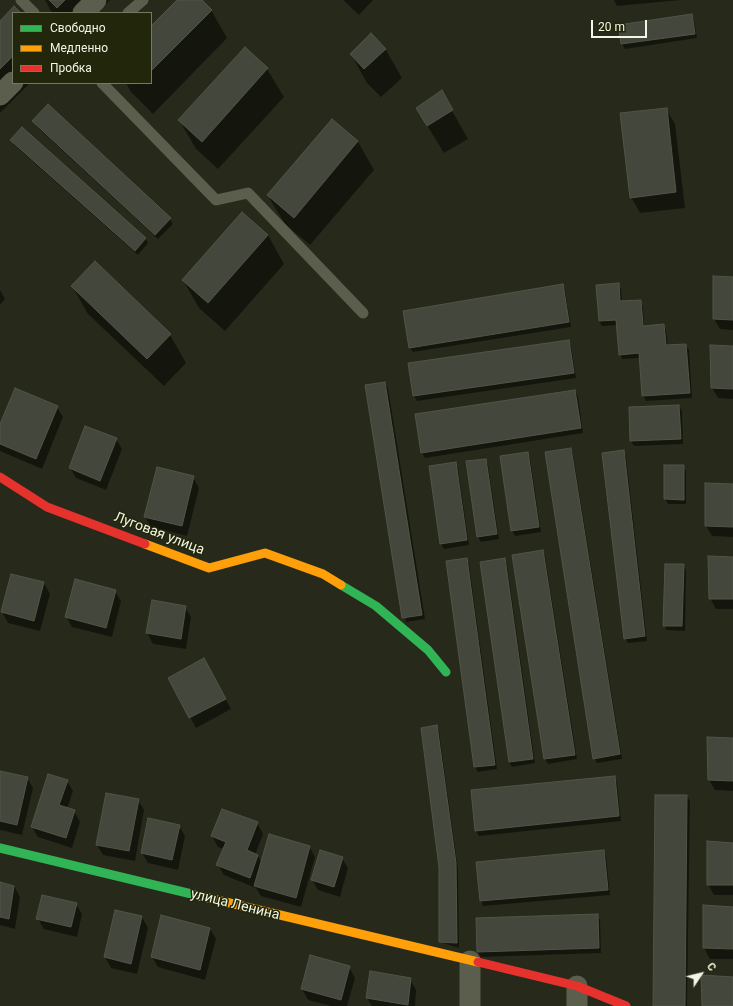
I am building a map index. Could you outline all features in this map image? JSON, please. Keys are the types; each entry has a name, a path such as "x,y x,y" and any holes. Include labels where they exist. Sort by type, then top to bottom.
{"street":[{"path":"84,12 96,0"},
{"path":"0,95 12,83"},
{"name":"Луговая улица","path":"0,477 47,507 209,568 265,553 323,574 376,606 428,650 446,672"},
{"name":"улица Ленина","path":"0,848 470,961 577,996 626,1006"},
{"path":"470,961 470,1006"}],"lane":[{"path":"21,0 33,12"},
{"path":"129,12 142,0"},
{"path":"103,84 216,200 248,193 363,313"}],"building":[{"path":"49,0 65,0 57,8"},
{"path":"177,0 202,0 212,10 152,70 152,25"},
{"path":"14,6 20,12 12,12 12,57 0,69 0,21"},
{"path":"692,14 695,34 621,44 618,25"},
{"path":"371,33 386,49 364,69 350,54"},
{"path":"245,47 268,68 202,142 178,120"},
{"path":"442,90 453,110 427,126 416,108"},
{"path":"48,104 171,218 155,235 32,121"},
{"path":"667,108 676,192 630,198 620,113"},
{"path":"332,119 358,141 294,218 267,195"},
{"path":"22,127 146,238 135,251 10,140"},
{"path":"242,212 268,235 208,303 182,280"},
{"path":"95,261 171,334 147,359 71,286"},
{"path":"713,276 733,277 733,320 713,319"},
{"path":"619,283 620,301 641,300 643,326 664,324 666,345 686,344 690,393 642,396 639,353 619,355 616,320 599,321 596,285"},
{"path":"563,284 569,322 409,348 403,311"},
{"path":"569,340 574,373 413,396 408,363"},
{"path":"710,345 733,346 733,389 711,388"},
{"path":"385,382 422,615 402,618 365,385"},
{"path":"15,388 58,406 36,459 0,444 0,424"},
{"path":"575,390 581,428 421,453 415,414"},
{"path":"679,405 681,439 630,441 629,407"},
{"path":"85,426 117,438 100,481 69,468"},
{"path":"571,448 620,754 593,759 545,452"},
{"path":"624,450 645,636 624,639 602,453"},
{"path":"528,452 539,527 511,531 500,456"},
{"path":"486,459 497,534 477,537 466,461"},
{"path":"456,462 467,540 440,544 429,466"},
{"path":"664,465 684,465 684,500 664,499"},
{"path":"157,467 194,476 182,526 144,517"},
{"path":"705,483 733,484 733,527 705,526"},
{"path":"543,550 575,755 544,759 512,555"},
{"path":"708,556 733,557 733,599 709,599"},
{"path":"467,558 495,765 474,767 446,561"},
{"path":"505,558 533,759 509,762 480,562"},
{"path":"665,564 684,564 682,626 663,626"},
{"path":"11,574 44,582 34,621 1,612"},
{"path":"75,579 116,590 106,628 65,617"},
{"path":"152,600 186,606 181,639 146,633"},
{"path":"204,658 226,699 189,718 168,678"},
{"path":"437,725 456,863 457,943 439,942 439,867 421,728"},
{"path":"707,737 733,738 733,781 708,780"},
{"path":"0,771 28,777 17,825 0,821"},
{"path":"48,774 68,780 59,805 75,810 66,838 31,827"},
{"path":"615,776 619,816 475,831 471,790"},
{"path":"106,793 139,799 129,851 96,845"},
{"path":"655,795 687,795 685,1006 653,1006"},
{"path":"222,809 258,822 247,850 258,855 250,878 216,865 226,842 211,836"},
{"path":"148,818 180,825 172,860 141,853"},
{"path":"269,834 310,846 296,898 254,886"},
{"path":"707,841 733,843 733,885 707,885"},
{"path":"320,850 343,857 334,887 311,880"},
{"path":"604,850 608,890 480,901 476,862"},
{"path":"0,882 14,886 9,919 0,917"},
{"path":"42,895 77,903 71,927 36,919"},
{"path":"703,905 733,907 733,949 703,948"},
{"path":"115,910 142,916 131,964 104,957"},
{"path":"598,914 599,948 477,952 476,918"},
{"path":"161,915 210,928 200,970 151,957"},
{"path":"310,955 350,966 341,1000 301,989"},
{"path":"370,971 411,978 408,1005 366,998"},
{"path":"701,975 733,977 733,1006 702,1006"}],"traffic: fast":[{"path":"341,585 376,606 428,650 446,672"},
{"path":"0,848 200,896"}],"traffic: slow":[{"path":"145,544 209,568 265,553 323,574 341,585"},
{"path":"200,896 478,962"}],"traffic: jam":[{"path":"0,477 47,507 145,544"},
{"path":"478,962 577,986 626,1006"}]}
